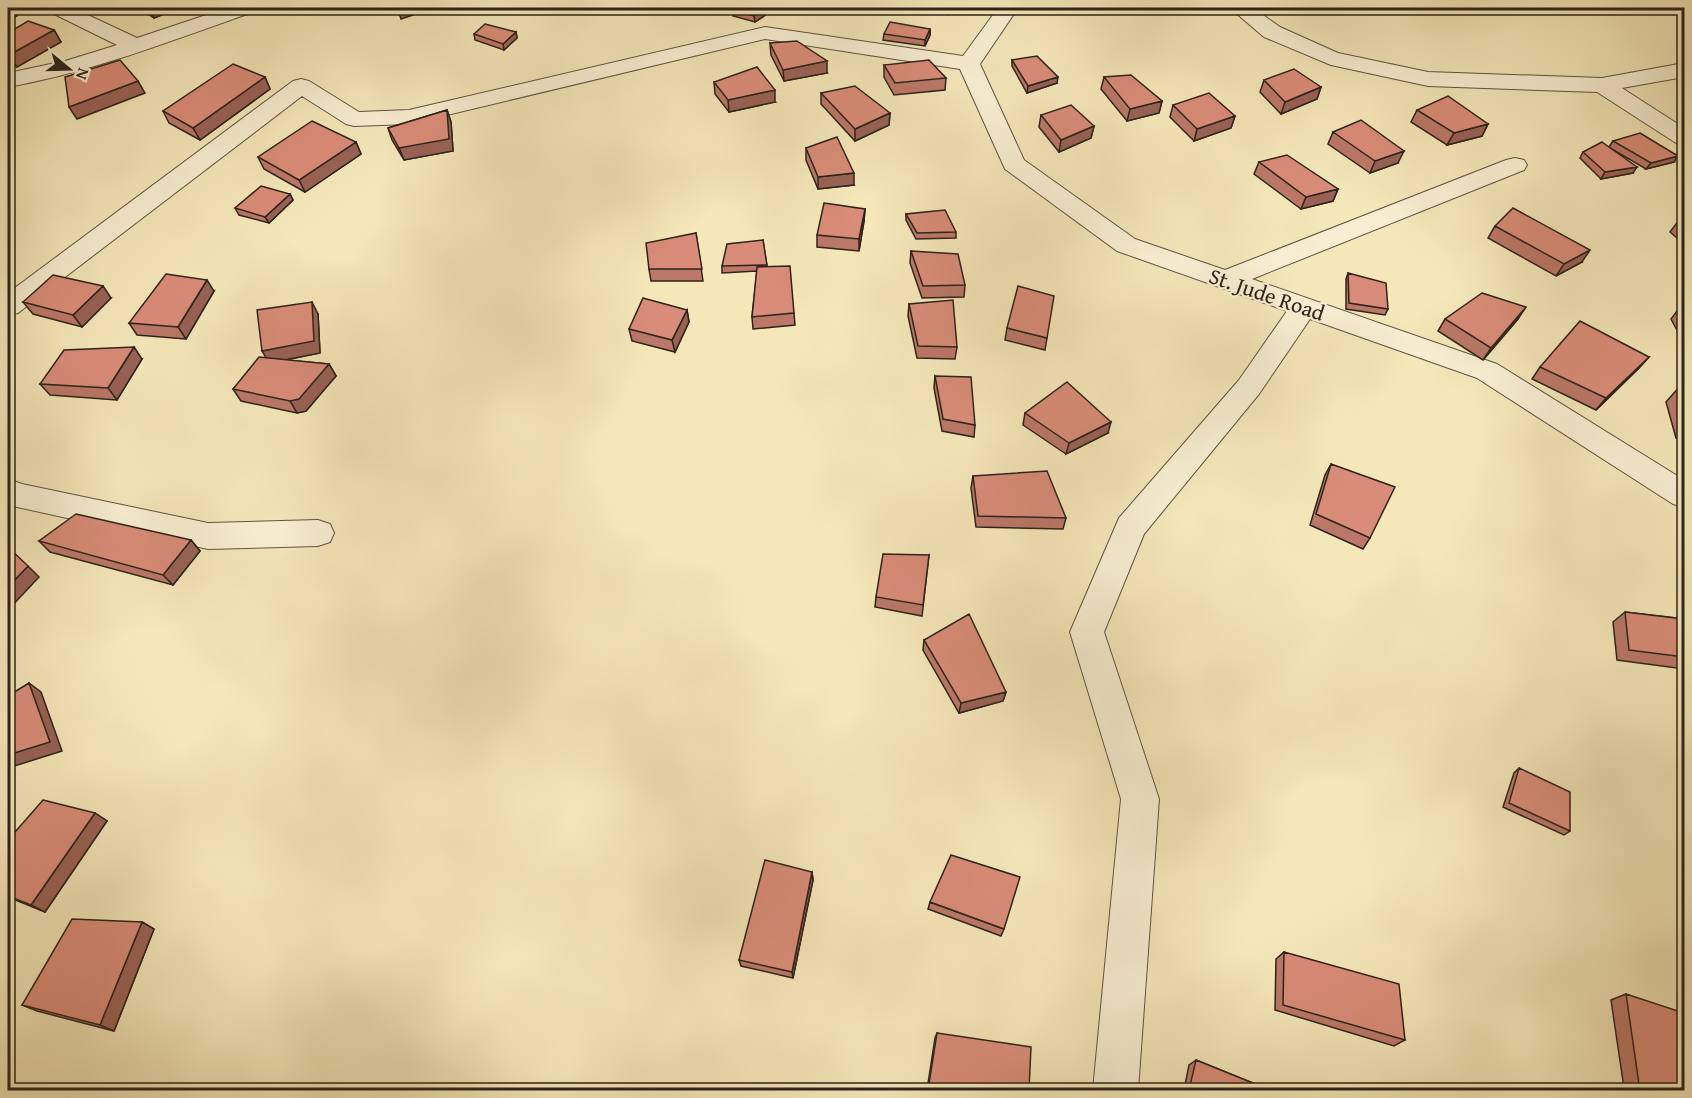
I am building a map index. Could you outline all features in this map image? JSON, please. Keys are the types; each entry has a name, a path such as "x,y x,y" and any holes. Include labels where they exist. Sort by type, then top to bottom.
{"street":[{"path":"57,8 136,46"},
{"path":"8,80 69,66 136,46 246,8"},
{"path":"8,306 301,87 354,119 409,117 765,33 969,64 1008,8"},
{"path":"1240,8 1272,32 1332,58 1428,79 1602,85 1684,70"},
{"name":"St. Jude Road","path":"969,64 1014,164 1126,245 1487,371 1684,495"},
{"path":"1602,85 1684,138"},
{"path":"1225,280 1515,165"},
{"path":"1116,1090 1140,799 1087,632 1130,527 1249,387 1304,307"},
{"path":"8,491 14,495 208,537 318,533"}],"building":[{"path":"144,8 162,8 151,12"},
{"path":"398,8 415,8 399,13"},
{"path":"767,8 754,16 733,10"},
{"path":"28,21 54,30 8,55 8,33"},
{"path":"890,22 930,29 925,40 884,34"},
{"path":"485,24 516,32 503,44 474,34"},
{"path":"797,41 827,61 783,70 770,43"},
{"path":"1037,56 1058,77 1028,86 1012,60"},
{"path":"120,60 138,81 69,107 65,77"},
{"path":"929,60 946,78 895,83 884,65"},
{"path":"233,64 265,77 193,128 163,111"},
{"path":"757,67 775,90 728,100 714,82"},
{"path":"1294,69 1321,87 1285,102 1264,80"},
{"path":"1131,75 1162,101 1130,109 1104,77"},
{"path":"855,86 890,113 855,129 821,93"},
{"path":"1209,93 1235,116 1197,129 1173,105"},
{"path":"1448,96 1488,124 1454,133 1417,110"},
{"path":"1071,105 1094,126 1061,140 1041,115"},
{"path":"447,110 449,139 399,148 388,128"},
{"path":"1361,120 1404,151 1375,161 1333,132"},
{"path":"312,121 356,142 299,180 258,157"},
{"path":"1640,133 1678,156 1651,163 1613,141"},
{"path":"837,137 854,173 818,177 806,148"},
{"path":"1602,142 1637,167 1605,172 1583,152"},
{"path":"1287,155 1338,189 1306,197 1259,162"},
{"path":"261,186 290,194 265,217 235,208"},
{"path":"824,203 865,209 859,239 817,235"},
{"path":"1513,208 1590,250 1564,264 1495,226"},
{"path":"945,210 956,232 917,233 906,214"},
{"path":"696,233 702,269 649,269 646,243"},
{"path":"763,240 767,265 722,266 727,244"},
{"path":"911,251 958,254 965,285 923,286"},
{"path":"790,266 794,313 752,317 757,267"},
{"path":"1348,273 1386,283 1388,309 1349,303"},
{"path":"166,274 207,280 178,327 129,323"},
{"path":"53,275 103,286 73,315 23,302"},
{"path":"1018,286 1054,296 1047,338 1007,328"},
{"path":"1482,293 1526,307 1491,348 1445,319"},
{"path":"643,298 687,310 672,340 629,329"},
{"path":"953,300 957,347 918,346 909,304"},
{"path":"312,302 314,341 262,351 257,310"},
{"path":"1580,321 1649,357 1606,398 1540,367"},
{"path":"134,347 108,388 40,384 64,350"},
{"path":"259,357 329,364 299,399 290,401 233,389"},
{"path":"935,376 971,377 975,425 943,419"},
{"path":"1067,382 1111,422 1069,443 1025,413"},
{"path":"1331,464 1395,487 1370,538 1316,514"},
{"path":"1047,471 1066,518 978,516 973,476"},
{"path":"76,514 191,540 163,575 39,541"},
{"path":"8,547 28,566 8,587"},
{"path":"883,554 929,555 923,605 876,597"},
{"path":"1625,612 1684,619 1684,657 1629,650"},
{"path":"969,614 1006,692 961,703 924,640"},
{"path":"29,683 50,742 8,755 8,696"},
{"path":"1519,768 1570,792 1570,831 1509,803"},
{"path":"43,800 95,813 31,905 8,896 8,840"},
{"path":"951,855 1020,877 1004,929 930,902"},
{"path":"765,860 812,872 792,972 739,960"},
{"path":"72,919 142,922 100,1025 22,1005"},
{"path":"1284,952 1399,984 1405,1040 1283,1005"},
{"path":"1626,994 1684,1013 1684,1090 1639,1084"},
{"path":"937,1033 1031,1047 1029,1090 928,1090"},
{"path":"1196,1060 1270,1090 1189,1090"}]}
